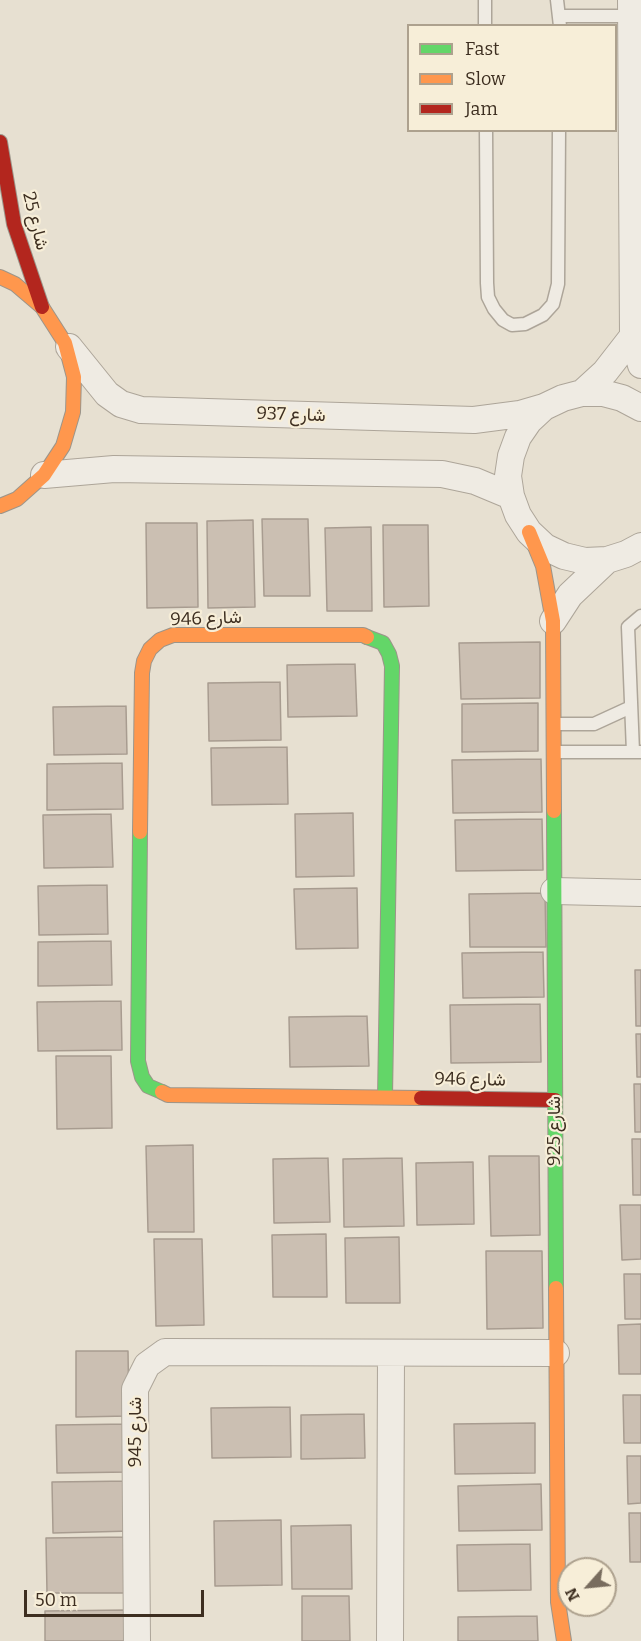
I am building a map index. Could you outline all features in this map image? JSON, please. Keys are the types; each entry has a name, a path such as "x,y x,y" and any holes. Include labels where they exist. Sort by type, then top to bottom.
{"street":[{"path":"631,8 623,48 636,145 633,336 641,365"},
{"name":"شارع 25","path":"0,142 14,224 42,307"},
{"path":"0,277 15,284 42,307 65,343 74,377 73,412 63,446 44,475 16,499 0,506"},
{"path":"582,393 605,372 633,336"},
{"name":"شارع 937","path":"65,343 107,394 121,404 141,410 474,420 520,414 582,393"},
{"path":"582,393 603,393 622,398 641,408"},
{"path":"544,407 518,437 511,456 508,476 511,496 518,515 529,532 545,546 564,556 585,561 607,560 641,546"},
{"path":"44,475 114,469 441,474 475,481 511,496"},
{"name":"شارع 925","path":"529,532 543,566 553,621 558,1602 564,1641"},
{"path":"553,621 570,595 607,560"},
{"name":"شارع 946","path":"385,1097 392,666 389,654 383,643 363,636 173,635 160,640 150,649 144,661 142,673 138,1061 142,1077 148,1086 168,1095 555,1100"},
{"path":"554,891 641,894"},
{"name":"شارع 945","path":"137,1641 135,1389 147,1365 165,1352 556,1353"},
{"path":"390,1641 391,1353"}],"lane":[{"path":"485,0 485,24"},
{"path":"557,0 560,21 631,8"},
{"path":"486,132 488,297 503,320 512,325 525,324 543,315 553,304 558,284 559,132"},
{"path":"553,752 637,752 631,707 628,627 641,616"},
{"path":"553,724 594,724 631,707"}],"building":[{"path":"262,519 308,519 310,596 264,596"},
{"path":"253,520 255,607 208,608 207,521"},
{"path":"146,523 197,523 198,607 147,608"},
{"path":"383,525 428,525 429,606 384,607"},
{"path":"371,527 372,611 327,611 325,528"},
{"path":"540,642 540,698 461,699 459,643"},
{"path":"355,664 357,716 288,717 287,665"},
{"path":"280,682 281,740 209,741 208,683"},
{"path":"538,703 538,751 462,752 462,704"},
{"path":"126,706 127,754 54,755 53,707"},
{"path":"287,747 288,804 212,805 211,748"},
{"path":"541,759 542,812 453,813 452,760"},
{"path":"122,763 123,809 47,810 47,764"},
{"path":"353,813 354,876 296,877 295,814"},
{"path":"111,814 113,867 44,868 43,815"},
{"path":"542,819 543,870 456,871 455,820"},
{"path":"107,885 108,934 39,935 38,886"},
{"path":"357,888 358,948 296,949 294,889"},
{"path":"545,893 546,947 470,947 469,894"},
{"path":"111,941 112,985 38,986 38,942"},
{"path":"543,952 544,997 463,998 462,953"},
{"path":"635,970 641,970 641,1026 636,1026"},
{"path":"121,1001 122,1050 38,1051 37,1002"},
{"path":"540,1004 541,1062 451,1063 450,1005"},
{"path":"367,1016 369,1066 290,1067 289,1017"},
{"path":"636,1034 641,1034 641,1077 637,1077"},
{"path":"56,1056 111,1056 112,1128 57,1129"},
{"path":"634,1084 641,1084 641,1132 635,1132"},
{"path":"632,1139 641,1139 641,1195 633,1195"},
{"path":"193,1145 194,1232 148,1232 146,1146"},
{"path":"489,1156 539,1156 540,1235 491,1236"},
{"path":"328,1158 330,1222 274,1223 273,1159"},
{"path":"402,1158 404,1226 344,1227 343,1159"},
{"path":"473,1162 474,1224 417,1225 416,1163"},
{"path":"620,1205 641,1205 641,1259 622,1260"},
{"path":"326,1234 327,1297 273,1297 272,1235"},
{"path":"399,1237 400,1303 346,1303 345,1238"},
{"path":"154,1239 202,1239 204,1325 156,1326"},
{"path":"486,1251 542,1251 543,1328 487,1329"},
{"path":"624,1274 641,1274 641,1319 625,1319"},
{"path":"641,1324 641,1374 619,1374 618,1325"},
{"path":"76,1351 128,1351 129,1416 76,1417"},
{"path":"623,1395 641,1395 641,1443 624,1443"},
{"path":"290,1407 291,1457 212,1458 211,1408"},
{"path":"364,1414 365,1458 301,1459 301,1415"},
{"path":"535,1423 535,1473 455,1474 454,1424"},
{"path":"129,1424 130,1472 57,1473 56,1425"},
{"path":"627,1456 641,1456 641,1503 628,1504"},
{"path":"131,1481 132,1531 53,1533 52,1482"},
{"path":"541,1484 542,1530 459,1531 458,1486"},
{"path":"629,1513 641,1513 641,1562 630,1562"},
{"path":"281,1520 282,1585 215,1586 214,1521"},
{"path":"351,1525 352,1589 292,1589 291,1526"},
{"path":"129,1537 130,1593 47,1593 46,1538"},
{"path":"530,1544 531,1590 458,1591 457,1545"},
{"path":"302,1596 349,1596 350,1641 302,1641"},
{"path":"128,1610 128,1641 45,1641 45,1611"},
{"path":"537,1616 538,1641 458,1641 458,1617"}],"traffic: fast":[{"path":"367,637 383,643 392,666 385,1097"},
{"path":"554,811 556,1288"},
{"path":"140,832 138,1061 142,1077 148,1086 162,1092"}],"traffic: slow":[{"path":"0,277 15,284 42,307 65,343 74,377 73,412 63,446 44,475 17,499 0,506"},
{"path":"529,532 543,566 553,621 554,811"},
{"path":"140,832 142,673 144,661 150,649 160,640 173,635 363,635 367,637"},
{"path":"162,1092 168,1095 421,1098"},
{"path":"556,1288 558,1602 564,1641"}],"traffic: jam":[{"path":"0,142 14,224 42,307"},
{"path":"421,1098 555,1100"}]}
